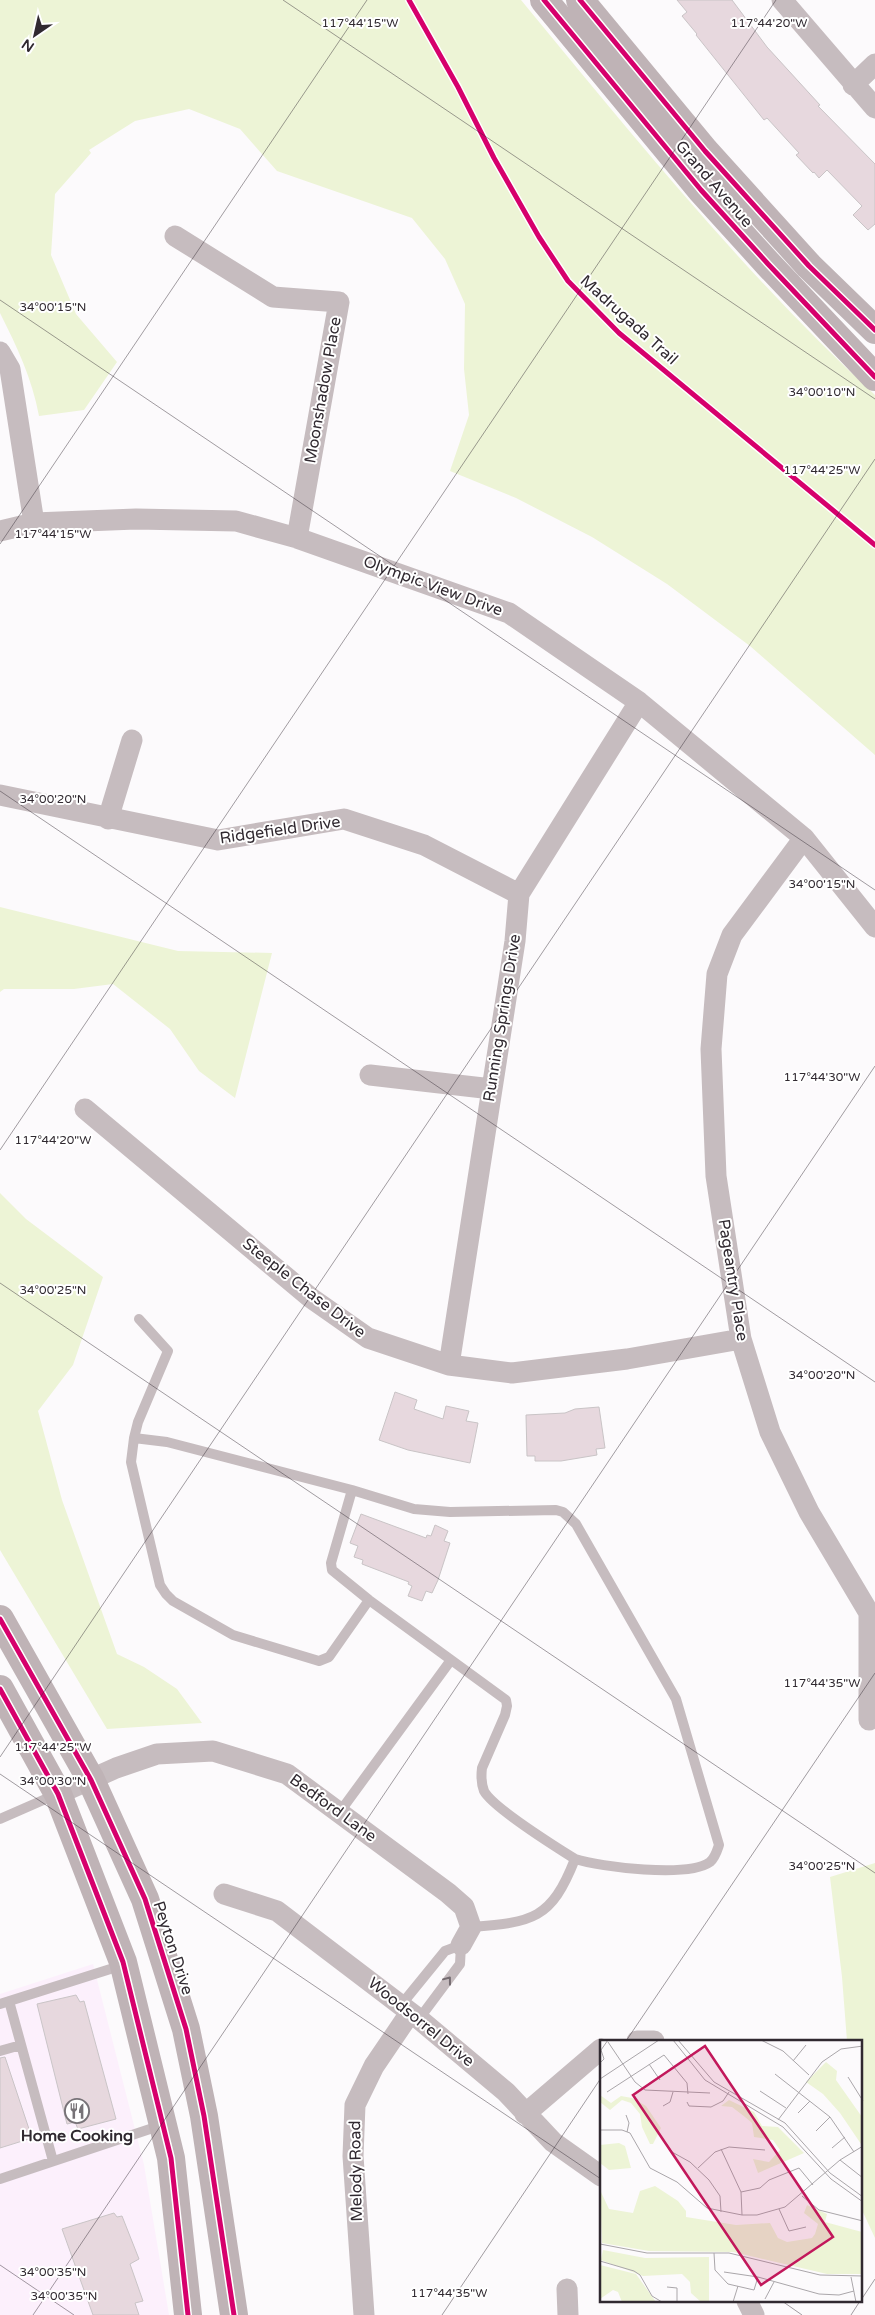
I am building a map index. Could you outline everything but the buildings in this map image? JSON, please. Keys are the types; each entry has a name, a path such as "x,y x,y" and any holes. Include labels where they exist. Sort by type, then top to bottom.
{"main road":[{"name":"Grand Avenue","path":"544,0 701,190 875,377"},
{"name":"Grand Avenue","path":"580,0 712,158 809,266 875,330"},
{"name":"Peyton Drive","path":"0,1619 91,1780 145,1899 186,2029 204,2116 234,2315"},
{"path":"0,1689 58,1794 124,1965 171,2158 188,2315"},
{"path":"163,2125 204,2116"}],"street":[{"path":"782,0 875,108"},
{"path":"854,85 875,64"},
{"name":"Moonshadow Place","path":"175,236 273,297 339,302 298,538"},
{"path":"0,352 10,369 34,523"},
{"name":"Olympic View Drive","path":"0,531 34,523 136,519 236,521 298,538 509,613 640,702 804,838 875,927"},
{"name":"Running Springs Drive","path":"449,1366 515,941 519,894 640,702"},
{"path":"108,819 132,740"},
{"name":"Ridgefield Drive","path":"0,795 108,819 218,840 344,819 424,845 519,894"},
{"name":"Pageantry Place","path":"804,838 732,935 717,974 711,1049 716,1176 741,1339 770,1432 809,1512 869,1613 869,1720"},
{"path":"370,1075 492,1089"},
{"name":"Steeple Chase Drive","path":"85,1110 311,1298 368,1338 449,1366 512,1373 627,1359 741,1339"},
{"name":"Bedford Lane","path":"58,1794 157,1754 213,1751 287,1774 448,1893 464,1907 471,1927"},
{"name":"Woodsorrel Drive","path":"224,1894 277,1911 410,2012 506,2092 553,2142 600,2175"},
{"path":"460,1945 471,1927"},
{"name":"Melody Road","path":"364,2315 353,2156 355,2105 374,2066 410,2012"},
{"path":"525,2114 600,2051"},
{"path":"567,2289 568,2315"},
{"path":"748,2302 754,2315"}],"lane":[{"path":"139,1319 168,1351 138,1422 131,1462 160,1585 174,1601 233,1635 320,1661 329,1658 369,1600"},
{"path":"134,1438 167,1442 352,1490 414,1509 450,1512 556,1510 563,1512 576,1524 676,1698 719,1845 717,1854 710,1862 688,1869 674,1870 596,1865 575,1859 524,1825 485,1793 481,1778 482,1768 507,1706 506,1700 369,1600 332,1570 331,1562 352,1490"},
{"path":"339,1813 451,1660"},
{"path":"0,1819 58,1794"},
{"path":"471,1927 500,1925 537,1916 550,1905 561,1890 575,1859"},
{"path":"460,1945 460,1964 410,2012 444,1951 460,1945"},
{"path":"53,2161 22,2045 5,2002 124,1965"},
{"path":"0,2051 22,2045"},
{"path":"0,2179 163,2125"}],"shaded area":[{"path":"93,1964 144,2165 169,2315 0,2315 0,1994"}],"green space":[{"path":"0,0 521,0 648,153 735,253 780,302 875,395 875,755 750,646 667,584 592,537 516,498 450,471 469,415 464,369 465,304 445,259 412,218 277,171 240,129 189,109 135,121 89,150 91,153 55,194 51,255 76,314 117,362 84,410 39,416 28,376 0,313"},
{"path":"0,907 178,951 272,953 235,1098 199,1071 170,1029 113,984 74,989 4,989 0,992"},
{"path":"0,1193 26,1219 103,1277 73,1365 38,1411 62,1500 117,1654 144,1667 177,1689 202,1723 107,1729 0,1550"},
{"path":"875,1863 875,2238 862,2210 862,2040 847,2040 842,1977 830,1877"}],"cycle path":[{"name":"Madrugada Trail","path":"409,0 458,87 494,158 539,237 568,281 619,333 875,545"},
{"path":"544,0 701,190 875,377"},
{"path":"580,0 705,151 809,266 875,330"},
{"path":"0,1619 91,1780 145,1899 186,2029 204,2116 234,2315"},
{"path":"0,1689 58,1794 123,1962 171,2158 188,2315"}],"place":[{"name":"Home Cooking","path":"77,2111"}]}
